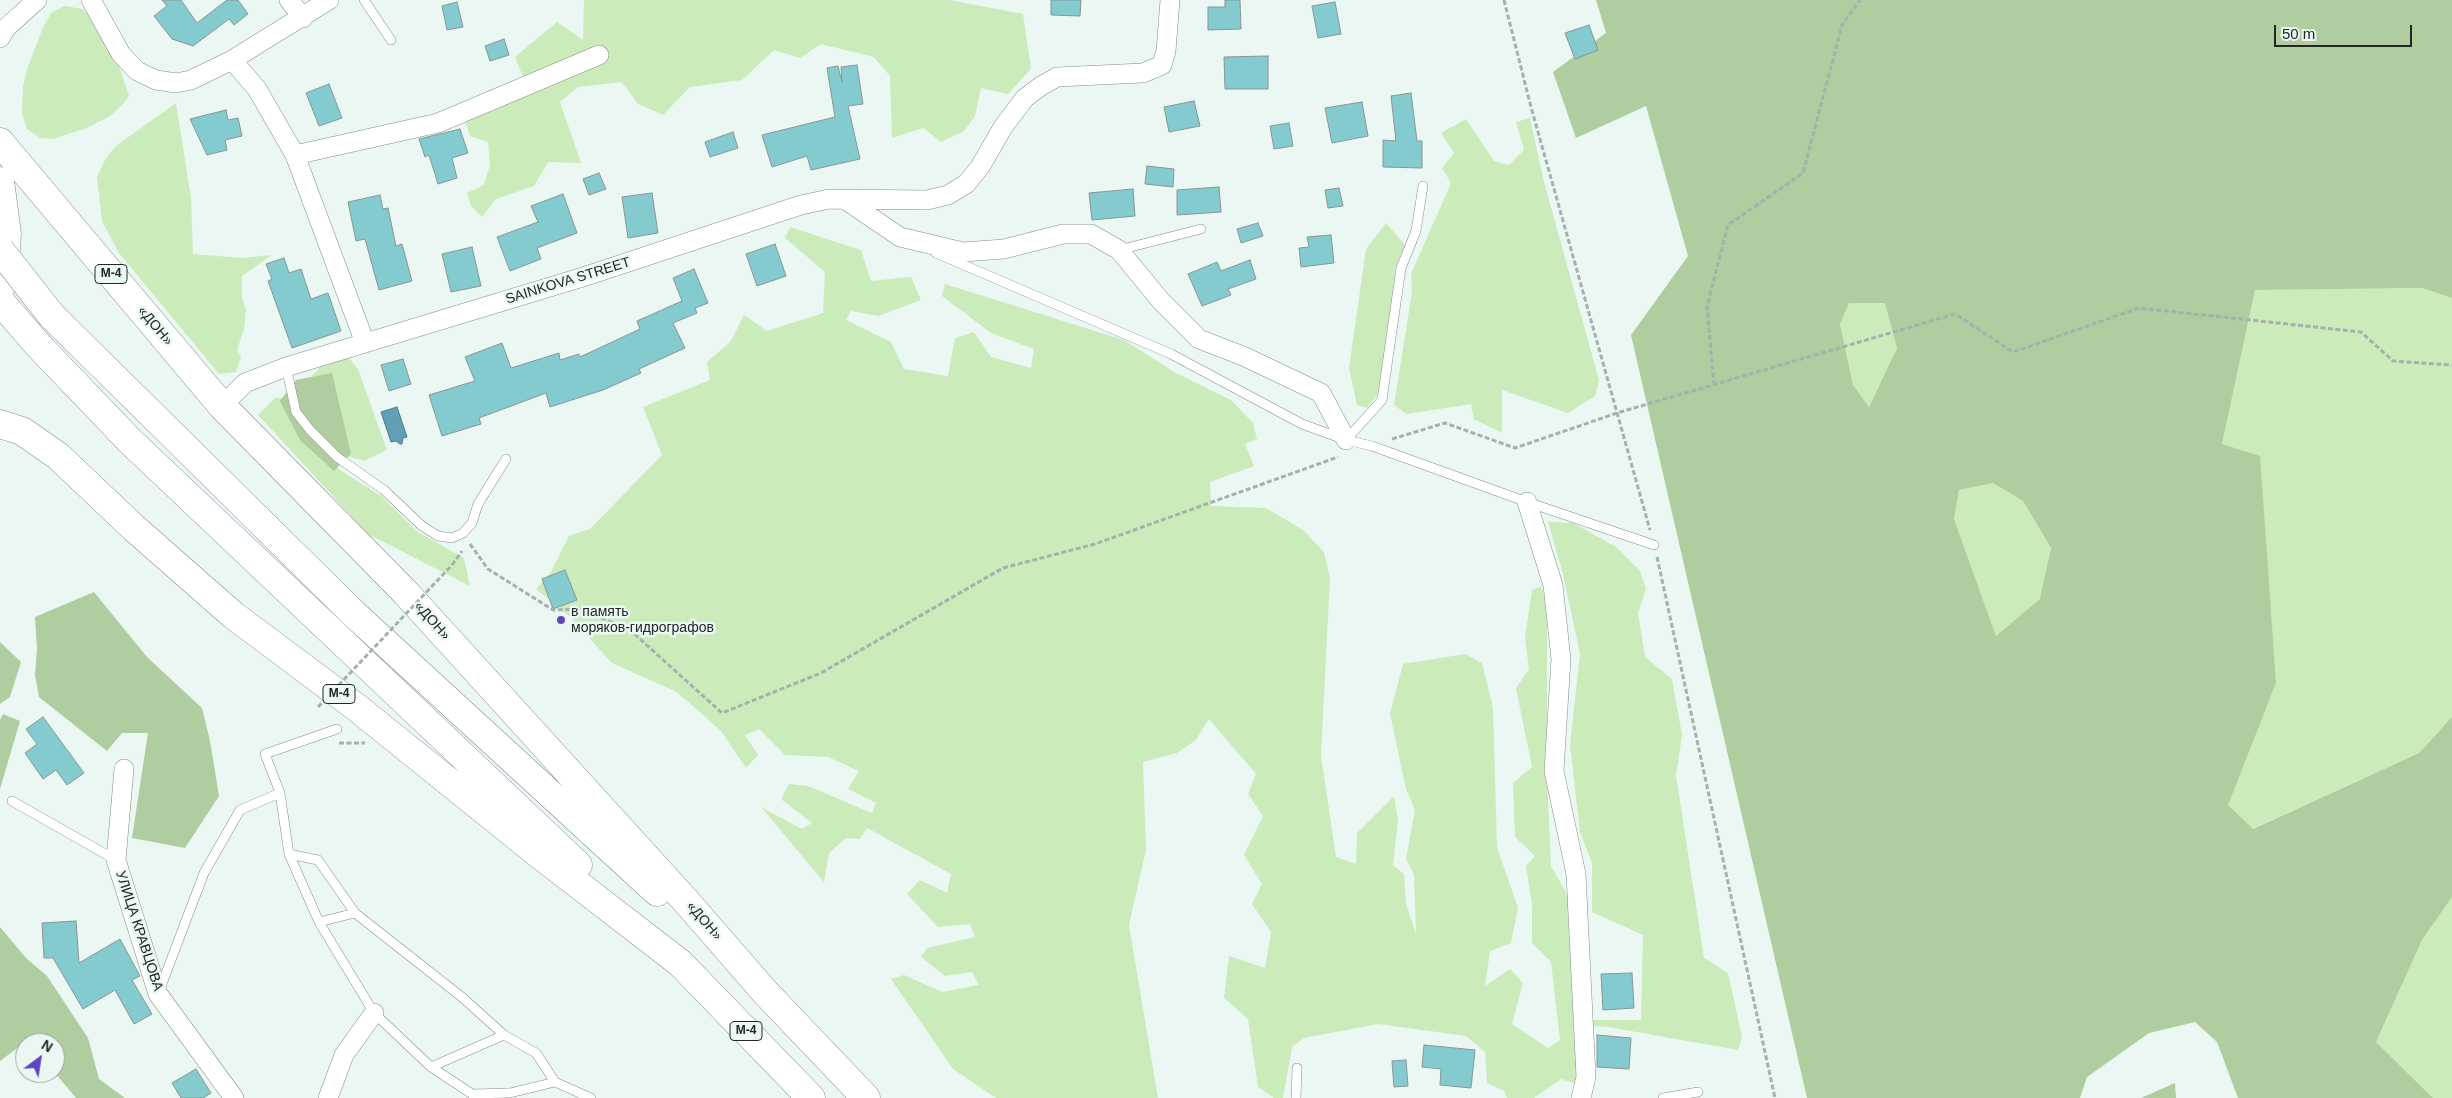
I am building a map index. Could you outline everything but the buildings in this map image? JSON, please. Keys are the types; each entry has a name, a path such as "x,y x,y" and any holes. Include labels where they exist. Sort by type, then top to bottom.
{"highway":[{"name":"«ДОН»","path":"0,142 222,406 405,592 678,893 765,992 866,1098"},
{"path":"0,181 6,234 4,277 0,289"},
{"path":"0,250 52,316 353,613 765,992"},
{"path":"0,301 38,345 130,441 480,770 680,963"},
{"name":"М-4","path":"0,424 22,431 58,456 134,528 233,615 356,707 540,855 680,963 811,1098"}],"street":[{"path":"2,28 37,0"},
{"path":"91,0 121,54 137,71 156,80 176,83 191,80 232,60 303,18 328,0"},
{"path":"289,0 303,18"},
{"name":"SAINKOVA STREET","path":"222,406 245,383 286,367 583,277 800,205 829,199 847,201 927,200 948,195 966,184 1025,98 1041,86 1057,77 1143,73 1162,65 1166,51 1170,0"},
{"path":"295,155 438,123 599,54"},
{"path":"232,60 257,89 295,155 365,343"},
{"path":"847,201 900,237 963,252 1004,249 1063,234 1090,234 1119,250 1162,301 1199,339 1243,356 1321,393 1346,440"},
{"path":"1527,502 1553,585 1561,659 1554,771 1576,874 1586,1077 1581,1098"},
{"name":"УЛИЦА КРАВЦОВА","path":"124,769 116,860 158,994 234,1098"},
{"path":"328,1098 344,1055 374,1013"}],"lane":[{"path":"364,0 391,40"},
{"path":"1346,440 1382,400 1401,268 1416,231 1423,186"},
{"path":"1119,250 1201,229"},
{"path":"900,237 1171,354 1302,424 1346,440 1372,446 1527,502 1654,544"},
{"path":"286,367 296,412 310,430 337,457 384,490 422,526 438,536 452,538 462,534 472,523 478,504 506,459"},
{"path":"337,729 264,754 280,793 290,854 319,922 374,1013 431,1067 472,1094 510,1093 555,1082"},
{"path":"158,994 204,873 240,810 280,793"},
{"path":"12,802 116,860"},
{"path":"290,854 318,860 355,913 463,998 504,1035 536,1054 555,1082 591,1098"},
{"path":"319,922 355,913"},
{"path":"431,1067 504,1035"},
{"path":"1296,1098 1297,1068"},
{"path":"1663,1098 1698,1092"}],"path":[{"path":"1714,385 1708,306 1728,225 1803,173 1842,25 1860,0"},
{"path":"318,706 452,565 462,551"},
{"path":"338,743 366,744"}],"green space":[{"path":"584,0 949,0 1023,14 1031,69 1008,94 981,88 975,116 964,131 941,142 923,128 892,138 890,76 874,57 821,44 800,58 774,50 742,80 690,87 663,115 638,104 622,82 578,87 560,102 581,163 548,162 534,186 496,199 482,217 471,206 467,193 484,185 490,165 488,142 470,136 465,120 528,89 515,57 557,22 583,40"},
{"path":"1596,0 2452,0 2452,298 2422,288 2255,290 2222,444 2260,456 2276,683 2228,805 2253,829 2419,753 2452,717 2452,897 2422,940 2376,1042 2433,1098 2238,1098 2217,1042 2195,1022 2149,1033 2087,1077 2080,1098 1807,1098 1631,335 1688,256 1646,106 1576,138 1553,72 1606,33","holes":["1849,303 1885,303 1897,348 1869,407 1853,385 1840,324","1993,483 2023,501 2051,548 2040,599 1996,636 1954,519 1959,490"]},
{"path":"65,6 82,9 93,18 117,60 129,96 110,116 87,128 53,139 40,138 27,129 22,114 23,87 27,69 44,25 52,12"},
{"path":"176,103 191,198 193,254 242,258 272,255 242,276 242,297 246,310 244,329 237,350 241,357 236,372 219,374 119,253 102,221 97,177 106,158 116,146"},
{"path":"1530,118 1544,182 1599,380 1595,396 1568,413 1502,390 1502,433 1474,419 1471,404 1406,414 1394,405 1412,292 1411,274 1451,183 1442,168 1454,153 1441,133 1466,119 1494,161 1509,165 1524,150 1516,122"},
{"path":"1386,223 1405,245 1394,271 1399,298 1381,390 1367,408 1357,405 1349,368 1366,249"},
{"path":"790,227 861,250 871,281 911,277 921,300 878,316 851,311 846,320 891,342 904,369 948,376 955,338 974,332 991,357 1031,368 1034,349 991,333 942,296 945,284 1124,340 1176,373 1231,400 1253,423 1257,439 1245,444 1254,466 1210,482 1211,506 1266,508 1303,530 1324,552 1330,578 1321,755 1336,857 1356,864 1357,833 1394,796 1398,820 1393,865 1404,874 1406,904 1416,934 1414,875 1406,859 1415,810 1406,789 1390,714 1403,664 1465,654 1482,663 1493,708 1497,847 1518,908 1511,943 1490,951 1485,986 1510,969 1523,983 1512,1024 1548,1048 1560,1040 1551,962 1532,943 1532,905 1526,866 1535,856 1515,837 1513,783 1532,767 1516,688 1529,669 1525,638 1532,590 1541,586 1547,601 1547,776 1551,866 1572,903 1575,1020 1641,1020 1643,935 1592,912 1592,863 1580,832 1570,745 1580,654 1563,574 1548,522 1573,523 1616,547 1640,571 1646,589 1638,613 1645,657 1672,679 1682,735 1676,775 1704,958 1728,973 1742,1037 1738,1050 1608,1027 1576,1025 1580,1085 1561,1079 1534,1098 1507,1098 1504,1091 1487,1083 1485,1052 1466,1036 1378,1024 1304,1038 1292,1047 1283,1098 1274,1098 1258,1087 1248,1019 1224,998 1229,956 1265,968 1271,932 1252,904 1262,884 1244,855 1263,816 1248,794 1256,774 1209,719 1196,740 1177,753 1143,762 1146,850 1129,925 1158,1098 996,1098 953,1069 891,979 904,975 942,992 979,985 972,972 945,976 921,957 927,948 975,937 970,924 938,927 907,894 920,880 947,893 951,874 867,828 860,839 846,838 829,853 824,882 761,807 802,829 812,823 781,799 789,784 808,786 872,813 876,803 848,789 859,771 828,757 785,755 759,729 745,735 758,755 746,768 721,731 677,692 612,663 570,617 536,589 551,572 569,536 590,529 662,455 643,407 710,380 707,362 731,341 744,315 767,331 823,313 825,272 785,238"},
{"path":"2422,288 2452,298 2452,717 2419,753 2252,829 2227,805 2276,683 2222,444 2255,290"},
{"path":"1848,303 1886,303 1897,348 1869,407 1853,385 1840,324"},
{"path":"349,358 358,369 387,450 364,461 347,456 334,466 381,496 418,532 464,558 470,586 368,534 258,415 275,398 305,398 308,380 322,365"},
{"path":"332,373 351,454 334,471 300,440 280,401 296,380"},
{"path":"1993,483 2023,501 2051,548 2041,599 1996,636 1954,519 1959,490"},
{"path":"94,592 147,657 202,708 210,741 219,796 185,848 132,838 148,733 122,733 107,751 39,697 35,675 37,649 35,617"},
{"path":"0,642 21,662 10,697 0,704"},
{"path":"3,714 20,721 0,789 0,720"},
{"path":"2452,897 2452,1098 2433,1098 2376,1042 2422,940"},
{"path":"0,927 26,958 47,976 88,1038 99,1079 125,1098 76,1098 63,1083 65,1083 65,1033 15,1033 15,1050 0,1061"},
{"path":"2175,1083 2176,1098 2141,1098"}],"water":[{"path":"397,407 407,437 403,438 402,444 396,441 391,442 381,412"}],"place":[{"name":"в память моряков-гидрографов","path":"561,620"}]}
